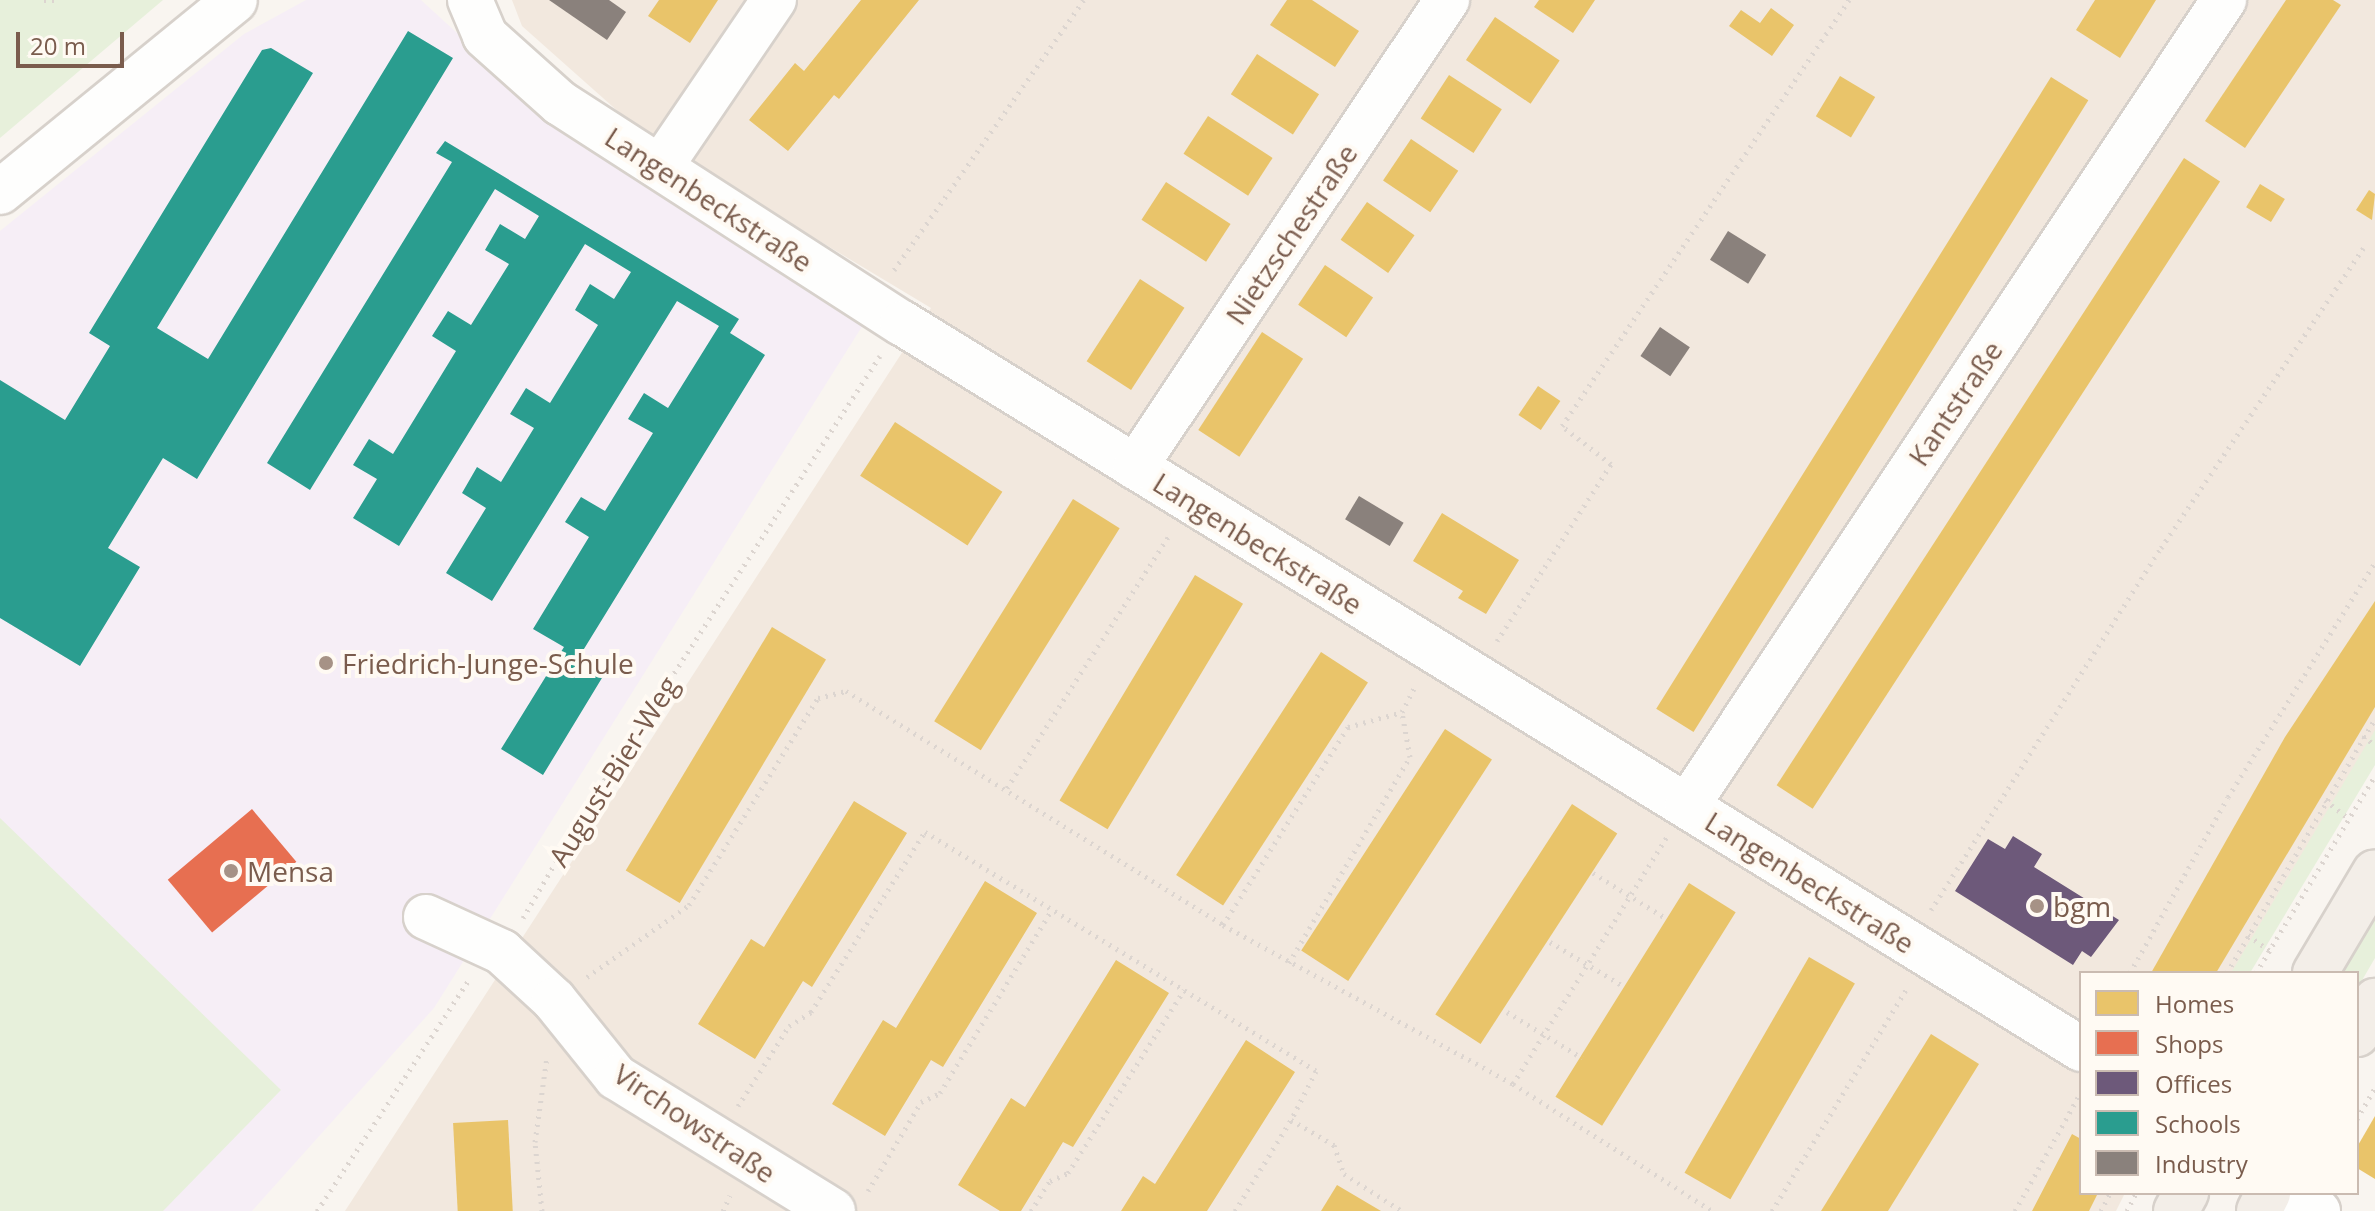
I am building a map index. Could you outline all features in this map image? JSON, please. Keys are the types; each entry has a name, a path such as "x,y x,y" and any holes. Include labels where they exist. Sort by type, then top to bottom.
{"main road":[{"path":"2316,971 2375,872"},
{"path":"2359,1030 2375,1001"}],"street":[{"path":"0,192 235,0"},
{"name":"Langenbeckstraße","path":"470,0 485,36 507,60 560,103 886,314 1474,676 1678,821 1912,962 2079,1048"},
{"path":"661,166 774,0"},
{"name":"Nietzschestraße","path":"1135,467 1447,0"},
{"name":"Kantstraße","path":"1678,821 2224,0"},
{"name":"Virchowstraße","path":"426,917 502,952 554,1000 616,1077 716,1141 849,1204"},
{"path":"2296,1195 2318,1211"}],"path":[{"path":"44,0 57,0"},
{"name":"August-Bier-Weg","path":"317,1211 475,968 502,952 886,314 1084,0"},
{"path":"1474,676 1611,464 1562,426 1849,0"},
{"path":"1772,1211 1912,962 1976,833 2363,248"},
{"path":"1007,788 1191,502"},
{"path":"2131,971 2228,797 2375,563"},
{"path":"1289,963 1410,757 1402,712 1433,650"},
{"path":"542,1211 535,1142 554,1000 689,905 818,698 846,691 1007,788 1223,925 1513,1084 1712,1211"},
{"path":"1223,925 1348,727 1402,712"},
{"path":"2228,971 2325,800 2375,719"},
{"path":"2363,736 2375,745"},
{"path":"2257,971 2375,776"},
{"path":"2325,800 2348,818"},
{"path":"1513,1084 1678,821"},
{"path":"716,1141 789,1026 811,1012 925,832 1316,1071 1291,1120 1235,1211"},
{"path":"1593,873 1667,919"},
{"path":"849,1204 921,1102 940,1093 1051,911"},
{"path":"2248,935 2271,952"},
{"path":"1550,942 1625,987"},
{"path":"1031,1211 1050,1181 1068,1173 1184,990"},
{"path":"1507,1012 1582,1058"},
{"path":"2359,1116 2375,1088"},
{"path":"2015,1211 2079,1096"},
{"path":"1291,1120 1334,1145 1344,1174 1401,1211"}],"shaded area":[{"name":"Friedrich-Junge-Schule","path":"306,0 421,0 529,99 868,317 434,1008 252,1211 0,1211 0,231 244,34"},
{"path":"512,0 2375,0 2375,749 2243,971 2079,971 2079,1195 2124,1195 2116,1211 345,1211 931,308 648,138 522,26"}],"green space":[{"path":"0,0 163,0 0,138"},
{"path":"2375,730 2375,765 2251,971 2232,971"},
{"path":"0,818 281,1090 163,1211 0,1211"},
{"path":"2375,897 2375,958 2359,986 2359,971 2344,971"}],"building: Homes":[{"path":"659,0 718,0 690,43 648,16"},
{"path":"861,0 919,0 839,99 834,95 788,151 749,120 795,63 804,71"},
{"path":"1287,0 1312,0 1359,31 1335,67 1270,25"},
{"path":"1539,0 1595,0 1573,33 1534,7"},
{"path":"2095,0 2156,0 2120,58 2076,30"},
{"path":"2286,0 2333,0 2341,5 2245,148 2205,121"},
{"path":"1771,8 1794,25 1772,56 1729,26 1741,10 1760,23"},
{"path":"1495,17 1560,61 1531,104 1466,60"},
{"path":"1257,54 1319,94 1293,135 1231,94"},
{"path":"1449,75 1502,109 1474,153 1421,119"},
{"path":"1840,76 1875,97 1851,137 1816,116"},
{"path":"2051,77 2088,100 1694,732 1656,709"},
{"path":"1208,116 1273,158 1248,196 1183,154"},
{"path":"1411,139 1458,171 1430,212 1383,180"},
{"path":"2184,158 2220,181 1813,809 1777,785"},
{"path":"1166,182 1231,224 1206,262 1141,220"},
{"path":"2260,184 2285,199 2271,222 2246,207"},
{"path":"2369,190 2375,194 2372,220 2356,210"},
{"path":"1367,202 1415,235 1388,273 1341,240"},
{"path":"1325,265 1373,297 1346,337 1298,305"},
{"path":"1140,279 1184,308 1131,390 1087,361"},
{"path":"1262,332 1303,359 1239,457 1198,430"},
{"path":"1538,386 1560,401 1541,430 1518,415"},
{"path":"895,422 1002,492 967,545 860,476"},
{"path":"1073,499 1120,528 981,750 934,721"},
{"path":"1442,513 1519,560 1486,614 1458,598 1463,591 1413,561"},
{"path":"1195,575 1243,604 1108,829 1060,800"},
{"path":"2375,601 2375,707 2217,971 2152,971 2285,737"},
{"path":"772,627 826,659 680,903 626,870"},
{"path":"1321,652 1368,682 1223,906 1176,875"},
{"path":"1445,729 1492,759 1348,981 1301,950"},
{"path":"854,801 907,833 812,987 803,981 755,1059 698,1024 751,939 764,947"},
{"path":"1572,804 1617,833 1481,1044 1435,1015"},
{"path":"985,881 1037,913 943,1067 931,1060 885,1136 832,1104 883,1020 896,1028"},
{"path":"1689,883 1736,912 1602,1126 1555,1097"},
{"path":"1809,957 1855,984 1730,1199 1684,1173"},
{"path":"1116,960 1169,993 1073,1147 1063,1142 1021,1211 1000,1211 958,1185 1011,1098 1025,1107"},
{"path":"1931,1034 1979,1064 1888,1211 1821,1211"},
{"path":"1246,1040 1295,1072 1207,1211 1121,1211 1143,1176 1155,1184"},
{"path":"2375,1116 2375,1179 2359,1169 2359,1144"},
{"path":"508,1120 513,1211 458,1211 453,1123"},
{"path":"2072,1134 2079,1138 2079,1195 2097,1195 2089,1211 2032,1211"},
{"path":"1337,1185 1381,1211 1321,1211"}],"building: Shops":[{"name":"Mensa","path":"252,809 296,862 212,933 168,880"}],"building: Offices":[{"name":"bgm","path":"2013,836 2042,854 2034,867 2119,920 2091,957 2082,951 2073,965 1955,891 1988,839 2005,849"}],"building: Schools":[{"path":"408,31 453,58 197,479 163,458 108,548 140,567 80,666 0,618 0,380 65,420 110,346 89,333 262,50 271,48 313,73 157,328 208,359"},
{"path":"445,141 739,319 730,333 765,355 579,657 605,673 543,775 501,749 564,647 533,629 589,537 565,522 581,497 605,511 653,433 628,419 644,393 668,408 719,326 677,301 492,601 446,573 486,508 462,493 477,467 501,482 534,428 510,414 526,388 550,403 598,325 575,310 590,284 614,299 631,272 585,244 399,546 353,518 377,479 353,465 369,439 393,454 456,351 432,336 448,311 471,325 509,264 485,250 500,224 525,239 539,216 495,189 310,490 267,463 452,162 436,153"}],"building: Industry":[{"path":"549,0 609,0 626,12 607,40"},
{"path":"1728,231 1766,255 1748,284 1710,260"},
{"path":"1660,327 1690,347 1670,376 1640,356"},
{"path":"1359,496 1404,523 1390,546 1345,519"}],"place":[{"name":"Friedrich-Junge-Schule","path":"326,663"},
{"name":"Mensa","path":"231,871"},
{"name":"bgm","path":"2037,906"}]}
